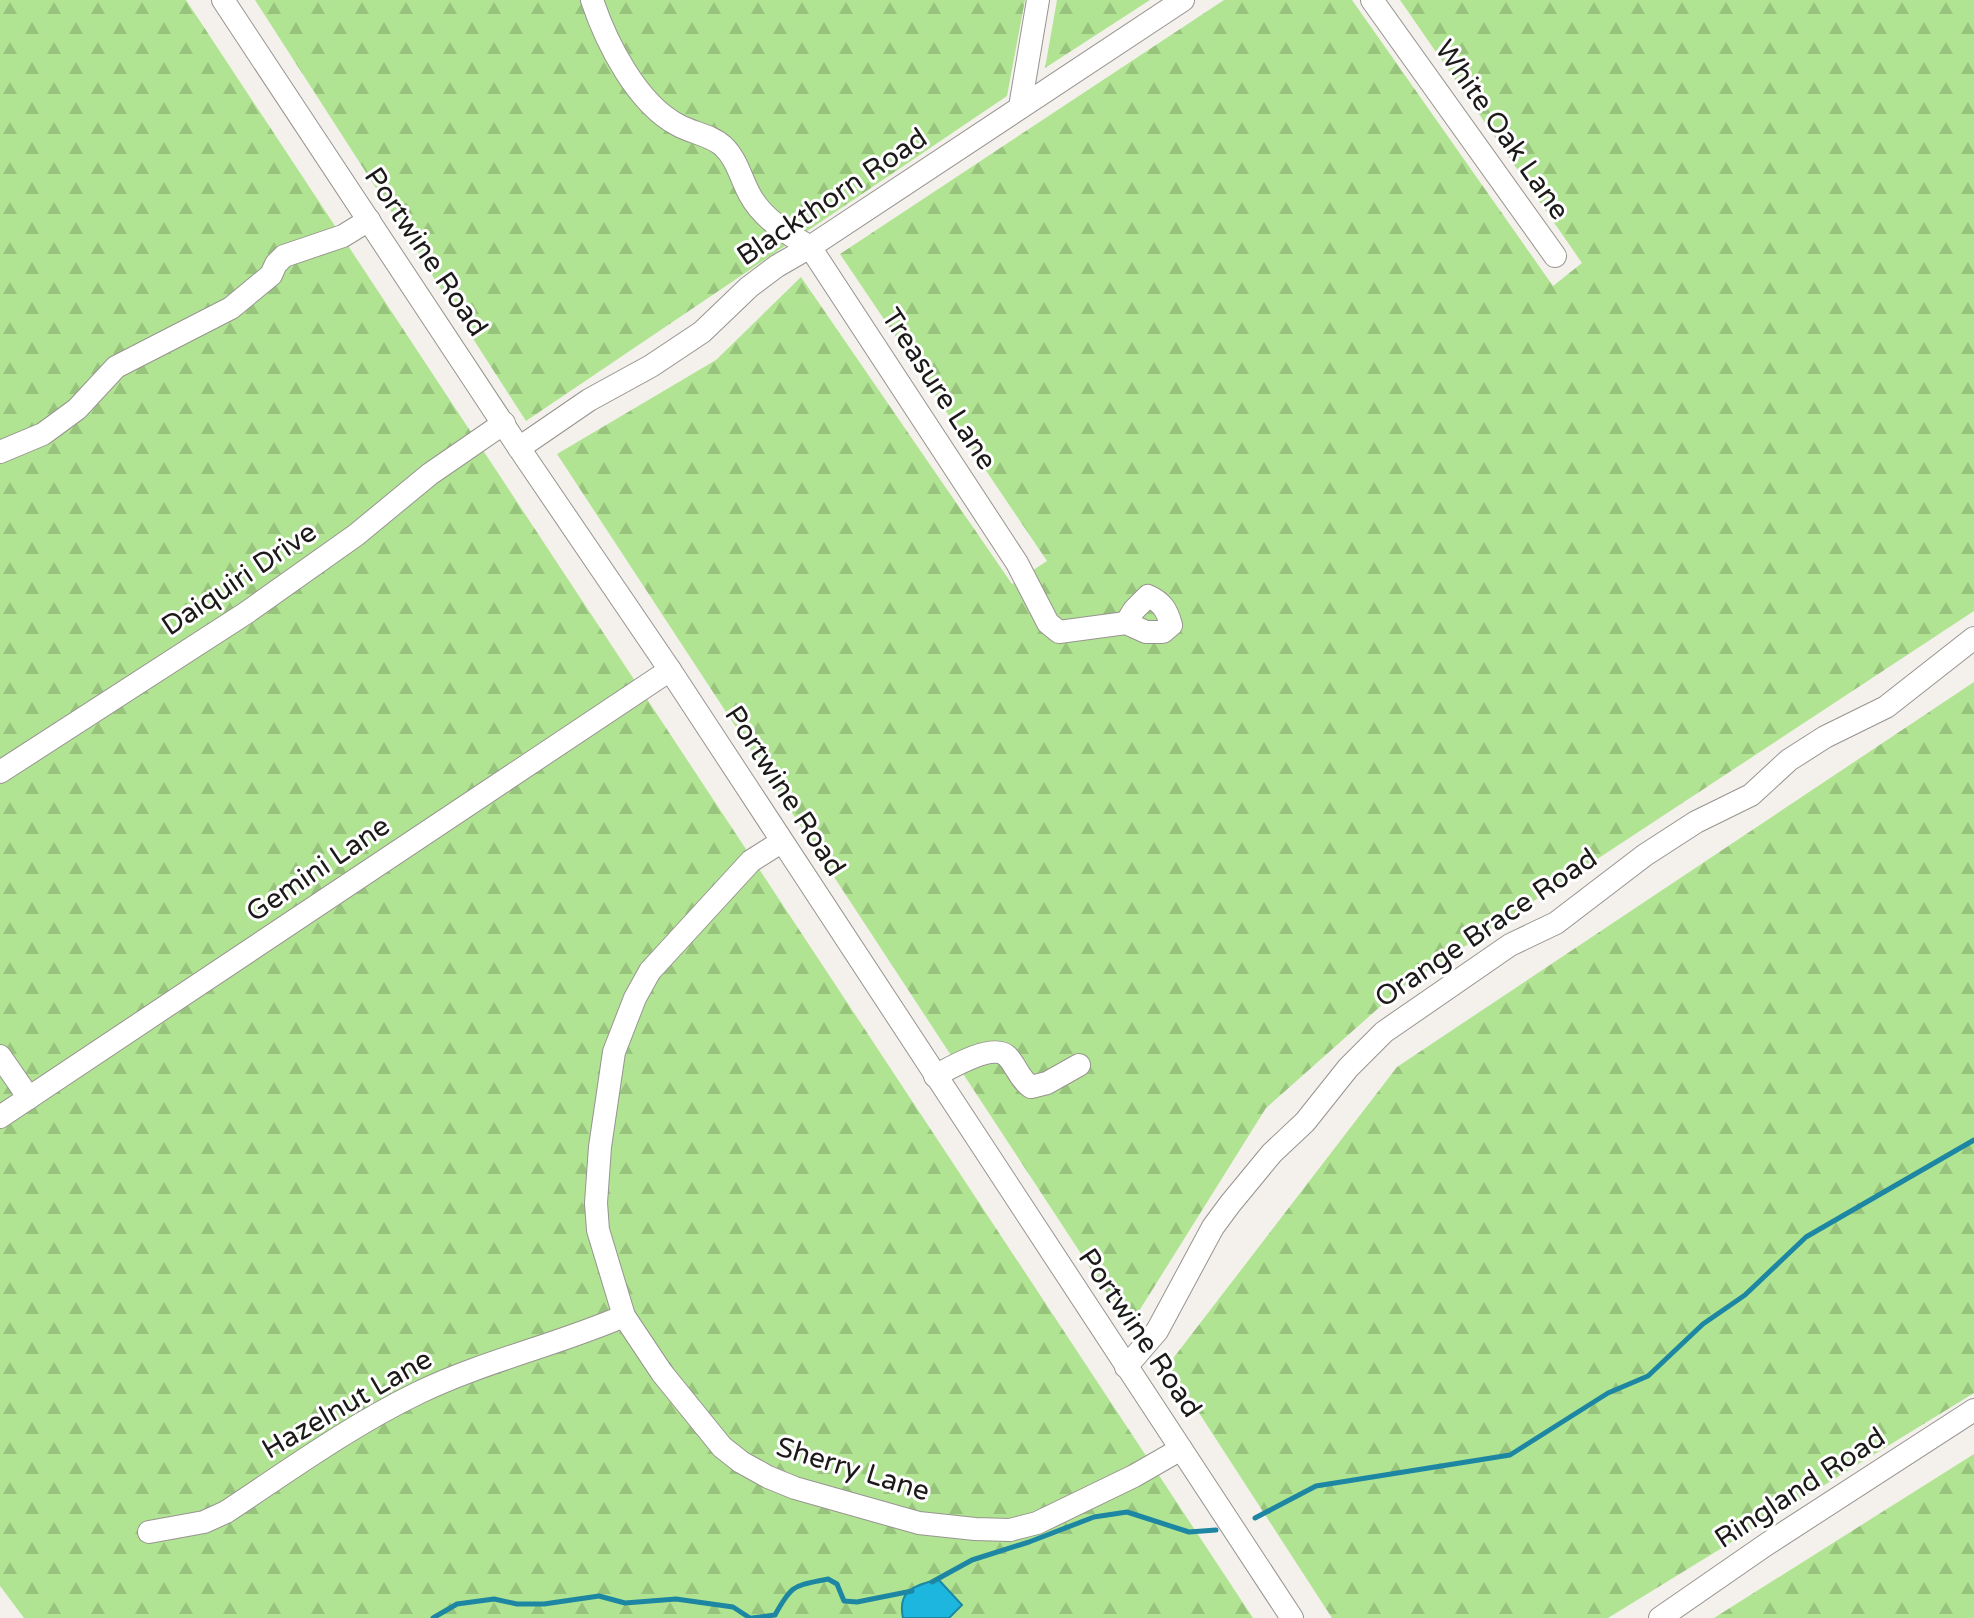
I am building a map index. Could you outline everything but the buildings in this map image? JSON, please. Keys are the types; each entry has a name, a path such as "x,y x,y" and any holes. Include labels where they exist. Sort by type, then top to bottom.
{"street":[{"name":"Portwine Road","path":"223,0 519,448 670,670 1292,1618"},
{"path":"592,0 602,30 637,87 659,113 722,145 757,206 788,234 810,247"},
{"path":"1020,107 1038,0"},
{"name":"Blackthorn Road","path":"519,448 589,400 651,366 702,332 749,287 777,266 1183,0"},
{"name":"White Oak Lane","path":"1372,0 1555,256"},
{"path":"0,452 43,434 77,409 116,367 231,308 271,275 284,256 343,236 369,220"},
{"name":"Treasure Lane","path":"810,247 1017,563 1048,623 1059,632 1126,623"},
{"name":"Daiquiri Drive","path":"0,772 246,613 356,535 430,474 504,423"},
{"name":"Orange Brace Road","path":"1126,1367 1157,1331 1213,1227 1230,1204 1272,1153 1305,1122 1348,1068 1384,1032 1510,945 1556,923 1645,855 1696,822 1751,795 1789,760 1825,737 1886,707 1974,638"},
{"name":"Gemini Lane","path":"0,1117 670,670"},
{"name":"Sherry Lane","path":"781,842 751,861 650,971 635,998 614,1052 600,1147 596,1203 598,1230 624,1316 681,1398 722,1447 741,1462 795,1488 906,1520 1010,1530 1037,1523 1134,1476 1181,1449"},
{"path":"935,1076 988,1052 998,1051 1005,1055 1031,1087 1047,1083 1079,1065"},
{"path":"0,1056 29,1098"},
{"name":"Hazelnut Lane","path":"149,1532 204,1522 226,1512 354,1428 417,1394 459,1375 624,1316"},
{"name":"Ringland Road","path":"1660,1618 1767,1544 1974,1410"}],"green space":[{"path":"0,0 186,0 1253,1618 24,1618 0,1586"},
{"path":"255,0 1025,0 1007,96 526,421"},
{"path":"1057,0 1150,0 1045,68"},
{"path":"1224,0 1352,0 1553,286 1582,263 1400,0 1974,0 1974,611 1400,989 1266,1108 1129,1327 557,454 716,360 801,277 1012,584 1047,561 840,254"},
{"path":"1974,682 1974,1393 1608,1618 1332,1618 1168,1365 1397,1067"},
{"path":"1974,1454 1974,1618 1714,1618"}],"water":[{"path":"938,1579 962,1605 949,1618 903,1618 905,1595 915,1587"}],"waterway":[{"path":"1255,1518 1316,1486 1510,1455 1608,1393 1648,1376 1703,1324 1745,1295 1806,1237 1974,1140"},
{"path":"932,1582 972,1560 1094,1517 1127,1512 1189,1532 1216,1530"},
{"path":"752,1618 775,1615 795,1588 828,1579 837,1584 844,1601 857,1602 912,1591"},
{"path":"433,1618 457,1604 494,1599 517,1604 544,1604 599,1596 625,1603 676,1599 733,1607 750,1618"}]}
